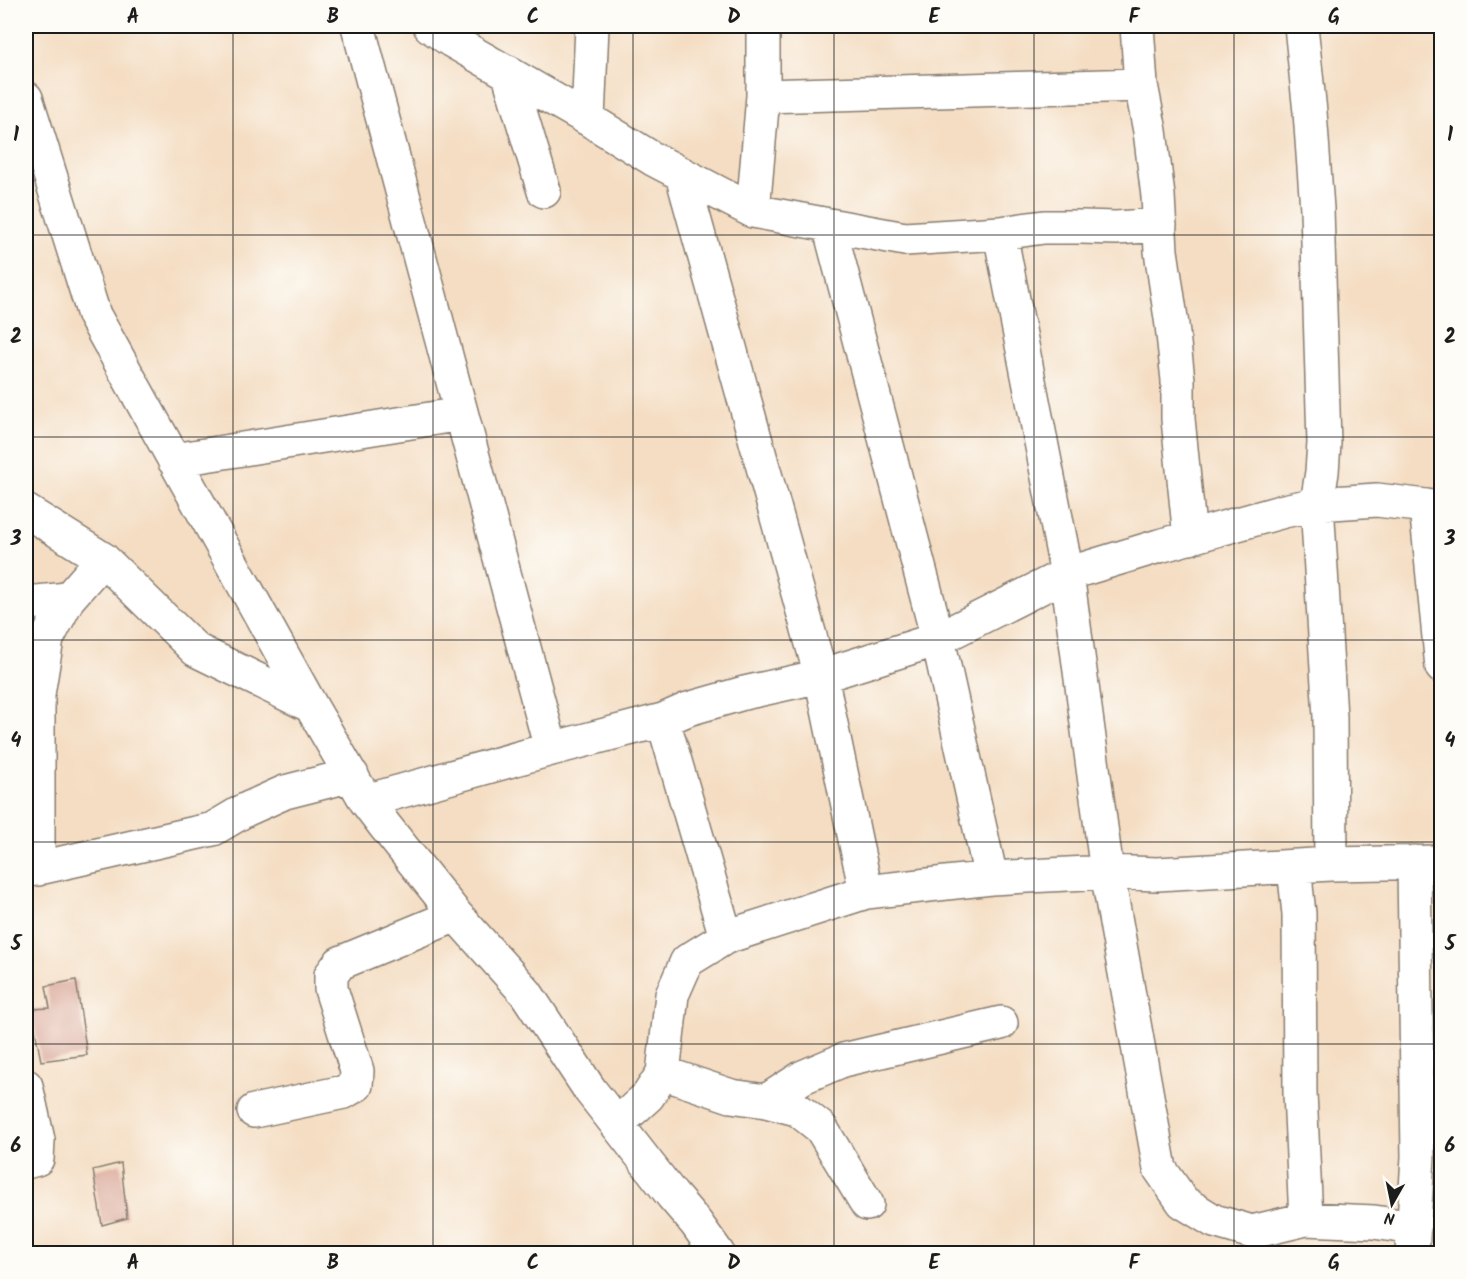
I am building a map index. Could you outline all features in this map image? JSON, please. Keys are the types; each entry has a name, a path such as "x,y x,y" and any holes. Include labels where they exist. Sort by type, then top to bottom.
{"street":[{"path":"358,26 551,749"},
{"path":"588,119 592,26"},
{"path":"753,211 763,96 763,26"},
{"path":"1137,26 1141,85 1150,131 1161,251 1178,380 1178,419 1190,538"},
{"path":"1301,26 1317,208 1324,443 1317,504 1330,717 1331,864"},
{"path":"445,31 508,72 653,159 753,211 905,239 1000,233 1044,227 1116,228 1160,225"},
{"path":"508,72 543,191"},
{"path":"763,96 1141,85"},
{"path":"26,99 94,315 359,788 385,826 456,915 526,993 590,1090 718,1254"},
{"path":"682,175 821,676 866,892"},
{"path":"829,225 938,639 991,878"},
{"path":"617,1124 648,1096 663,1073 672,995 687,961 726,937 866,892 991,878 1107,872 1157,874 1331,864 1428,862 1430,1157 1413,1241 1374,1222 1306,1219 1252,1232 1214,1221 1183,1202 1160,1169 1107,872 1067,574 1000,233"},
{"path":"174,460 461,414"},
{"path":"103,559 68,599 47,639 38,694 32,870 213,829 245,810 285,792 359,788 551,749 663,720 688,709 744,693 821,676 938,639 1067,574 1159,546 1317,504 1377,500 1434,508 1442,667"},
{"path":"26,512 103,559 196,650 311,706"},
{"path":"26,603 68,599"},
{"path":"663,720 726,937"},
{"path":"1294,867 1299,914 1300,1093 1306,1219"},
{"path":"254,1111 344,1092 356,1085 357,1071 331,989 331,975 340,963 456,915"},
{"path":"766,1101 803,1077 843,1060 1001,1023"},
{"path":"663,1073 731,1096 766,1101 797,1110 821,1128 867,1204"},
{"path":"26,1086 38,1140 37,1159 26,1162"}],"building":[{"path":"76,980 87,1055 41,1061 31,1009 50,1008 46,986"},
{"path":"121,1163 127,1218 102,1225 93,1170"}]}
